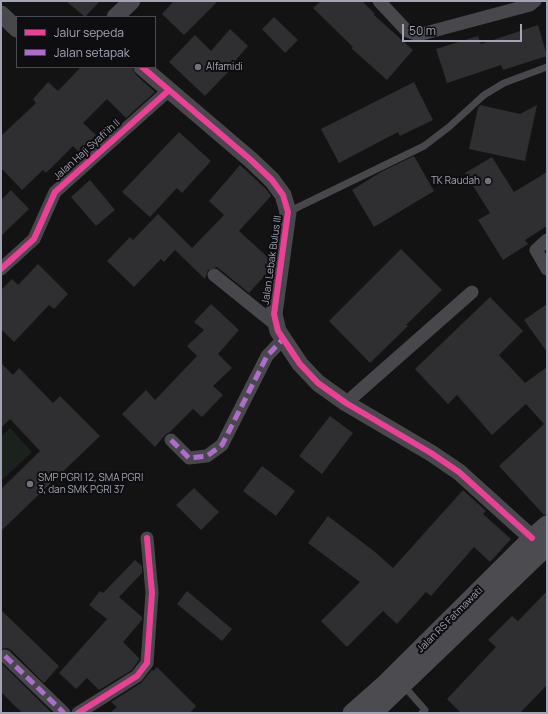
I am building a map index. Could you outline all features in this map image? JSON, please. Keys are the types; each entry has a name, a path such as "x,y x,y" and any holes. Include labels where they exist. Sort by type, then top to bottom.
{"main road":[{"name":"Jalan RS Fatmawati","path":"373,713 403,685 540,542 547,525"},
{"name":"Jalan RS Fatmawati","path":"352,713 540,542"}],"street":[{"path":"116,16 132,1"},
{"path":"379,1 407,31 418,35 530,5 535,1"},
{"path":"1,14 16,28"},
{"name":"Jalan Lebak Bulus III","path":"143,68 272,180 283,195 288,212 274,314 279,332"},
{"name":"Jalan Haji Syafi'ih II","path":"1,269 34,239 55,192 168,91"},
{"path":"547,240 536,250 547,269"},
{"path":"214,276 279,332 300,364 318,383 346,403 431,453 459,472 540,542"},
{"path":"346,403 472,292"},
{"path":"171,440 189,458 207,456 222,445 279,332"},
{"path":"80,713 137,676 147,663 152,593 147,538"},
{"path":"5,656 64,713"}],"lane":[{"path":"288,212 424,146 449,127 484,95 504,83 547,67"},
{"path":"403,685 425,710 422,713"}],"shaded area":[{"path":"10,428 32,452 1,481 1,437"}],"building":[{"path":"66,1 100,1 86,16 84,16"},
{"path":"174,1 218,1 184,35 162,14"},
{"path":"321,1 362,1 375,14 374,15 413,50 387,80 351,48 353,47 313,8"},
{"path":"274,17 298,40 285,53 262,29"},
{"path":"538,25 547,56 503,70 501,65 447,83 436,49 478,36 481,44"},
{"path":"230,29 248,46 229,68 230,70 205,96 169,62 195,35 211,51"},
{"path":"80,68 132,68 136,75 155,92 126,118 107,99 83,123 96,135 79,152 73,146 46,173 43,170 22,190 1,168 1,136 36,103 33,99 48,82 58,91"},
{"path":"414,82 433,120 400,136 398,132 339,163 321,129"},
{"path":"480,105 520,114 537,105 525,161 469,149 478,108"},
{"path":"179,132 211,161 182,193 177,188 150,217 122,192"},
{"path":"414,156 434,191 374,227 352,190 381,172"},
{"path":"492,157 514,192 547,172 547,226 525,240 528,244 503,260 478,220 490,213 465,173"},
{"path":"240,165 266,189 271,196 239,231 271,260 270,270 249,293 217,267 208,270 205,279 175,250 164,262 161,259 134,287 107,261 130,237 133,240 158,214 192,248 224,215 209,201"},
{"path":"90,180 115,210 96,226 71,197"},
{"path":"11,190 29,209 1,236 1,200"},
{"path":"401,249 442,290 370,363 329,321"},
{"path":"38,264 68,294 54,309 49,305 14,342 1,329 1,290 12,279 18,285"},
{"path":"490,297 523,331 499,355 525,383 547,367 547,514 544,515 499,466 544,424 526,404 492,435 457,395 448,404 415,369"},
{"path":"211,304 239,330 218,354 232,368 213,386 223,395 202,417 193,409 170,432 166,434 155,447 122,414 146,390 155,400 197,356 187,346 204,330 194,322"},
{"path":"547,304 547,352 524,320"},
{"name":"SMP PGRI 12, SMA PGRI 3, dan SMK PGRI 37","path":"1,363 13,375 19,368 53,403 60,396 100,436 1,531 1,489 40,451 10,419 1,428"},
{"path":"330,416 353,433 322,474 299,456"},
{"path":"262,466 295,491 276,516 243,491"},
{"path":"194,488 219,512 201,530 176,505"},
{"path":"463,490 486,511 483,514 511,539 490,562 474,547 431,596 426,592 397,624 383,611 347,647 321,621 360,582 308,543 328,516 375,552 393,568"},
{"path":"135,560 142,566 142,573 119,597 142,617 142,620 123,642 139,658 139,660 132,670 99,690 87,678 76,689 59,673 107,619 89,605 100,591 103,593"},
{"path":"187,591 232,629 222,641 177,604"},
{"path":"547,591 547,685 520,713 461,713 447,699 496,647 488,640 512,616 518,621"},
{"path":"1,610 59,666 44,683 11,650 7,648 1,649"},
{"path":"1,663 52,713 23,713 17,708 1,692"},
{"path":"157,667 196,706 190,713 110,713 117,707 111,702 141,683 152,670 153,671"}],"marked path":[{"path":"171,440 189,458 207,456 222,445 267,356 283,339"},
{"path":"5,656 64,713"}],"cycle path":[{"path":"143,68 251,160 272,180 283,195 288,212 274,314 278,331 300,364 318,383 346,403 431,453 459,472 532,538"},
{"path":"1,269 34,239 55,192 168,91"},
{"path":"78,713 137,676 147,663 152,593 147,538"}],"place":[{"name":"Alfamidi","path":"198,67"},
{"name":"TK Raudah","path":"488,181"},
{"name":"SMP PGRI 12, SMA PGRI 3, dan SMK PGRI 37","path":"30,484"}]}
